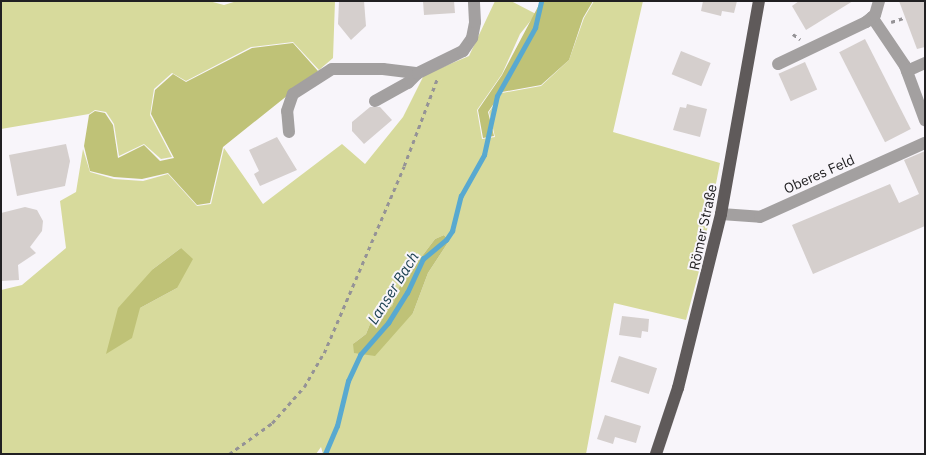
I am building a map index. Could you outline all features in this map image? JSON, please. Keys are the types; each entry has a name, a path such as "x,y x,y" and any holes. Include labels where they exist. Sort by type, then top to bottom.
{"main road":[{"name":"Römer Straße","path":"656,454 678,388 722,214 759,1"}],"street":[{"path":"375,101 408,83 418,73 463,51 472,38 476,22 474,1"},
{"path":"778,64 872,17 879,1"},
{"path":"872,17 889,38 907,72 925,120"},
{"path":"907,72 925,63"},
{"path":"289,132 287,110 293,94 332,69 383,69 418,73"},
{"name":"Oberes Feld","path":"722,214 760,217 925,143"}],"path":[{"path":"228,454 272,423 304,386 324,353 404,166 444,61"}],"green space":[{"path":"1,1 209,1 224,5 237,1 335,1 333,58 319,70 293,42 251,47 186,81 172,73 154,89 150,115 172,157 161,159 144,144 119,156 114,124 106,112 95,110 89,114 1,129"},
{"path":"495,1 511,1 536,14 520,34 502,74 477,110 482,139 495,137 489,112 502,93 541,86 569,60 584,18 594,1 643,1 613,132 720,163 699,271 686,320 614,303 586,454 323,454 321,447 316,454 1,454 1,290 22,285 66,248 60,201 76,192 83,149 90,172 114,179 143,181 168,174 197,206 211,204 224,148 263,204 342,144 365,164 403,117 424,75 469,56","holes":["444,235 449,241 428,273 413,313 353,344 366,334 372,319 392,306 400,285 435,239","181,248 177,288 140,308 153,269"]},
{"path":"541,1 593,1 583,18 569,60 541,85 502,92 488,112 494,136 483,138 478,110 502,75"},
{"path":"293,43 318,71 223,147 210,203 197,205 168,173 142,179 114,177 90,171 84,146 89,115 95,111 105,113 113,125 118,158 144,145 160,161 174,158 151,114 155,90 173,74 186,82 252,48"},
{"path":"444,235 449,241 428,273 413,313 375,356 354,353 353,344 366,334 372,319 392,306 400,285 435,239"},
{"path":"181,248 193,259 177,288 140,308 132,338 106,354 118,308 153,269"}],"building":[{"path":"339,1 364,1 366,26 351,40 338,24"},
{"path":"423,1 454,1 455,13 424,15"},
{"path":"703,1 737,1 734,13 722,11 721,16 701,11"},
{"path":"799,1 853,1 806,30 792,6"},
{"path":"899,1 925,1 925,47 917,49"},
{"path":"865,39 911,129 885,142 839,52"},
{"path":"681,51 711,63 701,86 672,74"},
{"path":"805,62 817,89 791,101 779,74"},
{"path":"687,104 707,109 700,137 673,130 680,107 686,108"},
{"path":"370,107 380,107 392,120 364,144 352,131 352,122"},
{"path":"277,137 297,170 260,186 254,174 259,171 249,150"},
{"path":"66,144 70,161 65,186 17,196 9,155"},
{"path":"925,151 925,226 813,274 792,225 890,184 899,203 919,194 904,160"},
{"path":"25,207 37,210 43,221 42,231 30,247 36,253 18,265 19,280 1,281 1,213"},
{"path":"622,316 649,319 648,332 642,331 641,338 619,335"},
{"path":"619,356 657,368 649,394 611,382"},
{"path":"605,415 641,426 636,443 615,437 613,444 597,439"}],"waterway":[{"name":"Lanser Bach","path":"325,454 337,426 348,381 360,355 388,323 407,293 423,259 446,240 452,231 461,196 484,155 497,96 535,28 541,1"}]}
